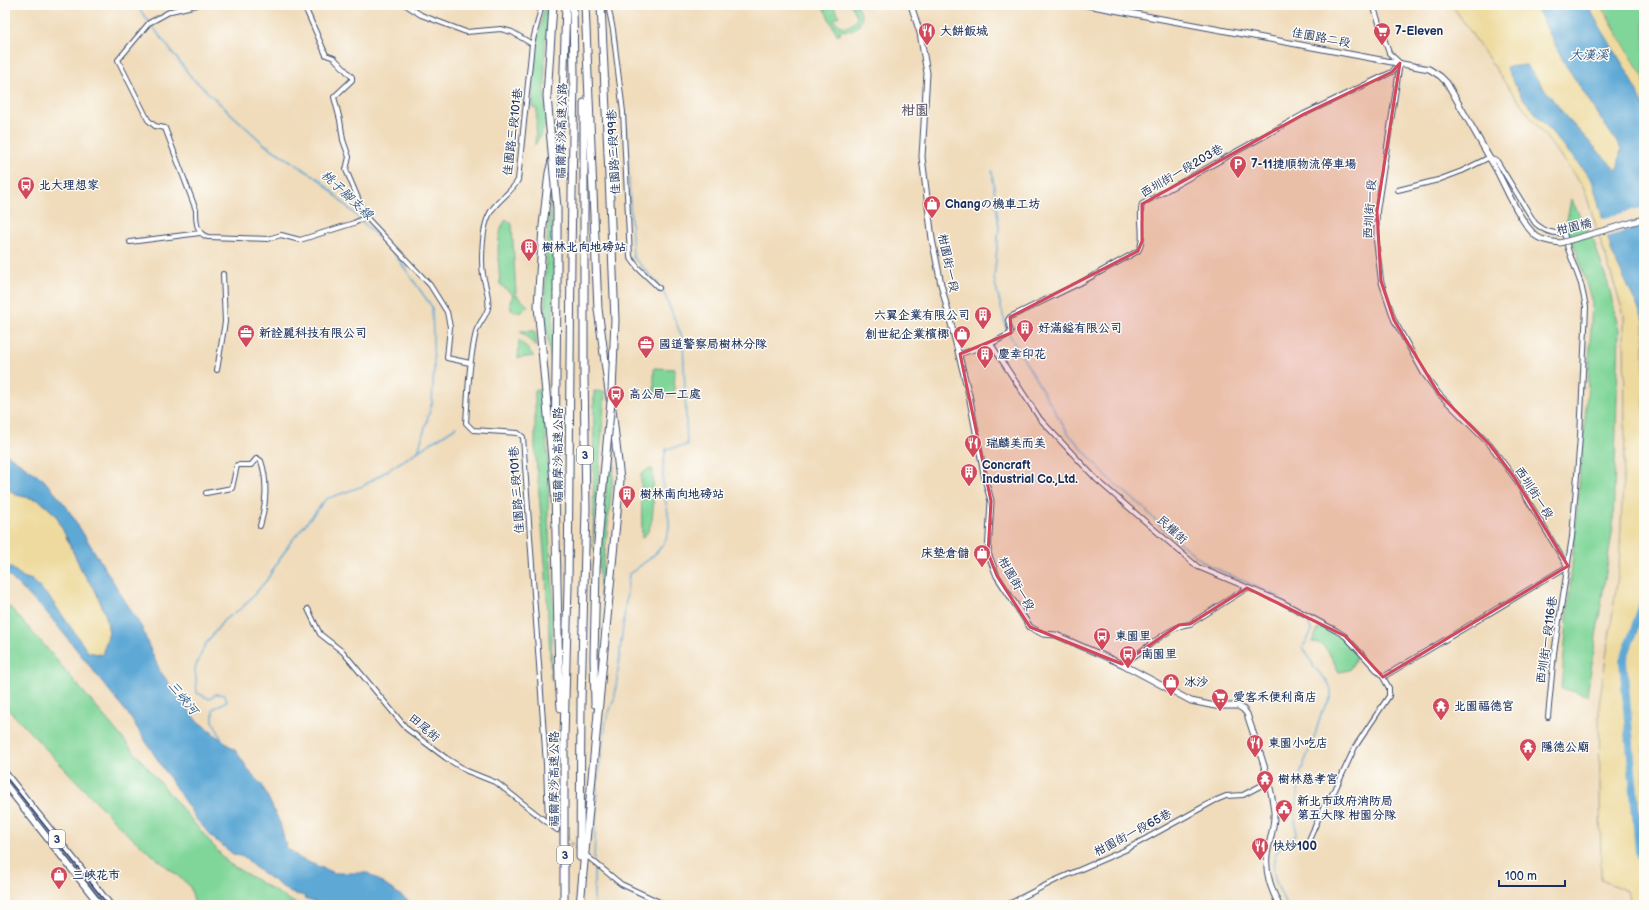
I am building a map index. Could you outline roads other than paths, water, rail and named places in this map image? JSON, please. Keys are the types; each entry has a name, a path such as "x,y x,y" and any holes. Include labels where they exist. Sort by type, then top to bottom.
{"highway":[{"path":"553,5 547,96 557,208 555,492 559,679 564,738"},
{"path":"555,492 538,306 542,235 549,173 559,132 563,99 566,5"},
{"name":"福爾摩沙高速公路","path":"564,905 564,738 569,578 574,77 573,5"},
{"path":"580,905 620,480 616,434 598,309 584,5"},
{"name":"福爾摩沙高速公路","path":"580,905 581,701 586,509 584,373 584,5"},
{"path":"594,746 596,568 612,391 615,320 601,5"}],"main road":[{"name":"3","path":"5,773 110,905"},
{"name":"3","path":"5,784 100,905"}],"street":[{"path":"197,5 171,11 149,23 118,60 148,120 155,126 165,128 196,210 196,222 200,233 203,236 208,237 268,239 285,235 300,240 354,223 366,217"},
{"path":"304,5 326,55 334,58 352,77 352,80 334,97 343,140 349,156 346,170 366,217 430,285 447,312 450,327 447,358 470,363"},
{"path":"406,5 421,15 466,32 501,29 512,32 532,44"},
{"name":"佳園路三段101巷","path":"542,5 532,44 518,180 510,192 493,209 486,223 484,232 483,270 488,306 486,314 476,330 470,363 466,423 468,427 473,430 518,433 524,437 546,764 548,822"},
{"name":"佳園路三段99巷","path":"608,5 613,30 623,112 630,257 638,268 659,288"},
{"name":"柑園街一段","path":"911,5 920,33 927,73 922,157 932,239 940,284 960,354 991,501 988,553 997,576 1030,627 1043,634 1056,635 1122,664 1191,701 1209,705 1238,706 1248,714 1268,782 1274,814 1267,854 1267,869 1271,890 1279,905"},
{"name":"佳園路二段","path":"1088,5 1430,69 1447,83 1488,158 1497,171"},
{"path":"1374,5 1389,53 1400,63"},
{"name":"西圳街一段203巷","path":"960,354 991,344 1011,333 1008,320 1010,317 1080,283 1138,251 1142,241 1140,219 1142,204 1304,114 1392,72 1400,63"},
{"name":"西圳街一段","path":"1400,63 1377,211 1376,240 1381,281 1394,320 1424,374 1439,394 1490,445 1514,477 1568,566"},
{"path":"1398,190 1438,180 1462,171 1488,158"},
{"name":"西圳街一段116巷","path":"1488,158 1497,161 1535,223 1542,229 1554,234 1564,233 1568,249 1581,284 1586,307 1580,437 1572,537 1554,653 1548,717"},
{"name":"柑園橋","path":"1497,171 1532,232 1536,237 1550,242 1560,243 1644,219"},
{"path":"130,242 200,233"},
{"path":"217,370 225,322 224,274"},
{"name":"民權街","path":"991,344 1040,419 1097,480 1198,567 1280,601 1345,636 1382,677"},
{"path":"206,493 232,488 237,465 251,465 257,458 261,461 264,470 265,510 260,526"},
{"path":"1308,842 1325,804 1335,790 1355,747 1388,696 1389,688 1382,677 1568,566"},
{"path":"1122,664 1179,625 1190,624 1247,588"},
{"name":"田尾街","path":"308,609 320,634 343,652 407,729 446,758 467,771 497,783 557,830"},
{"name":"柑園街一段65巷","path":"1007,905 1056,880 1125,850 1214,801 1226,796 1243,795 1268,782"},
{"path":"587,856 621,884 666,905"},
{"path":"1626,905 1644,903"}],"water":[{"name":"大漢溪","path":"1535,5 1587,5 1631,78 1644,107 1644,320 1612,253 1592,180 1521,96 1506,67 1526,65 1567,118 1617,171 1621,149 1565,64"},
{"path":"5,453 43,479 66,506 142,628 160,671 196,720 236,751 252,775 262,785 280,823 286,847 301,859 334,873 368,873 410,902 435,905 327,905 304,899 305,896 291,893 253,866 246,858 233,854 212,837 196,819 128,714 48,614 5,572 5,563 23,577 32,580 50,598 88,652 102,655 109,633 106,616 96,592 82,571 56,515 39,500 16,495 7,488 5,489"}],"waterway":[{"name":"桃子腳支線","path":"136,5 192,78 264,144 320,180 394,253 432,307 434,369 432,403 418,452"},
{"path":"594,860 597,784 606,721 615,696 629,574 657,552 667,537 669,520 663,480 666,449 687,445 683,340 664,293 658,284 633,257 625,112"},
{"path":"992,171 999,228 994,279 1007,331 1068,433 1107,477 1145,509 1163,529 1206,564 1281,598"},
{"name":"三峽河","path":"223,742 213,721 213,709 227,701 225,695 216,694 210,699 197,693 195,668 205,645 224,620 243,607 266,581 290,543 326,499 363,486 456,427"},
{"path":"1644,601 1623,661 1639,852 1644,870"},
{"path":"1287,905 1277,885 1273,870 1275,856 1279,849 1296,835 1295,814 1301,771 1314,738 1321,714 1331,697 1329,684 1315,668 1303,647 1312,631 1309,625 1309,620"},
{"path":"594,864 594,905"}],"tunnel":[{"path":"557,830 579,849"}],"railway":[{"path":"5,776 108,905"}],"place":[{"name":"大餅飯城","path":"927,46"},
{"name":"7-Eleven","path":"1382,46"},
{"name":"7-11捷順物流停車場","path":"1238,179"},
{"name":"北大理想家","path":"26,200"},
{"name":"Changの機車工坊","path":"932,219"},
{"name":"樹林北向地磅站","path":"529,262"},
{"name":"六翼企業有限公司","path":"983,330"},
{"name":"好滿鎰有限公司","path":"1025,343"},
{"name":"新詮麗科技有限公司","path":"246,348"},
{"name":"創世紀企業檳榔","path":"962,349"},
{"name":"國道警察局樹林分隊","path":"646,359"},
{"name":"慶幸印花","path":"985,369"},
{"name":"高公局一工處","path":"616,409"},
{"name":"瑞麟美而美","path":"973,458"},
{"name":"Concraft Industrial Co.,Ltd.","path":"969,487"},
{"name":"樹林南向地磅站","path":"627,509"},
{"name":"床墊倉儲","path":"982,568"},
{"name":"東園里","path":"1102,651"},
{"name":"南園里","path":"1128,669"},
{"name":"冰沙","path":"1171,697"},
{"name":"愛客禾便利商店","path":"1220,712"},
{"name":"北園福德宮","path":"1441,721"},
{"name":"東園小吃店","path":"1255,758"},
{"name":"隱德公廟","path":"1528,762"},
{"name":"樹林慈孝宮","path":"1265,794"},
{"name":"新北市政府消防局 第五大隊 柑園分隊","path":"1284,823"},
{"name":"快炒100","path":"1260,861"},
{"name":"三峽花市","path":"59,890"}],"district":[{"name":"柑園","path":"915,110"}]}
